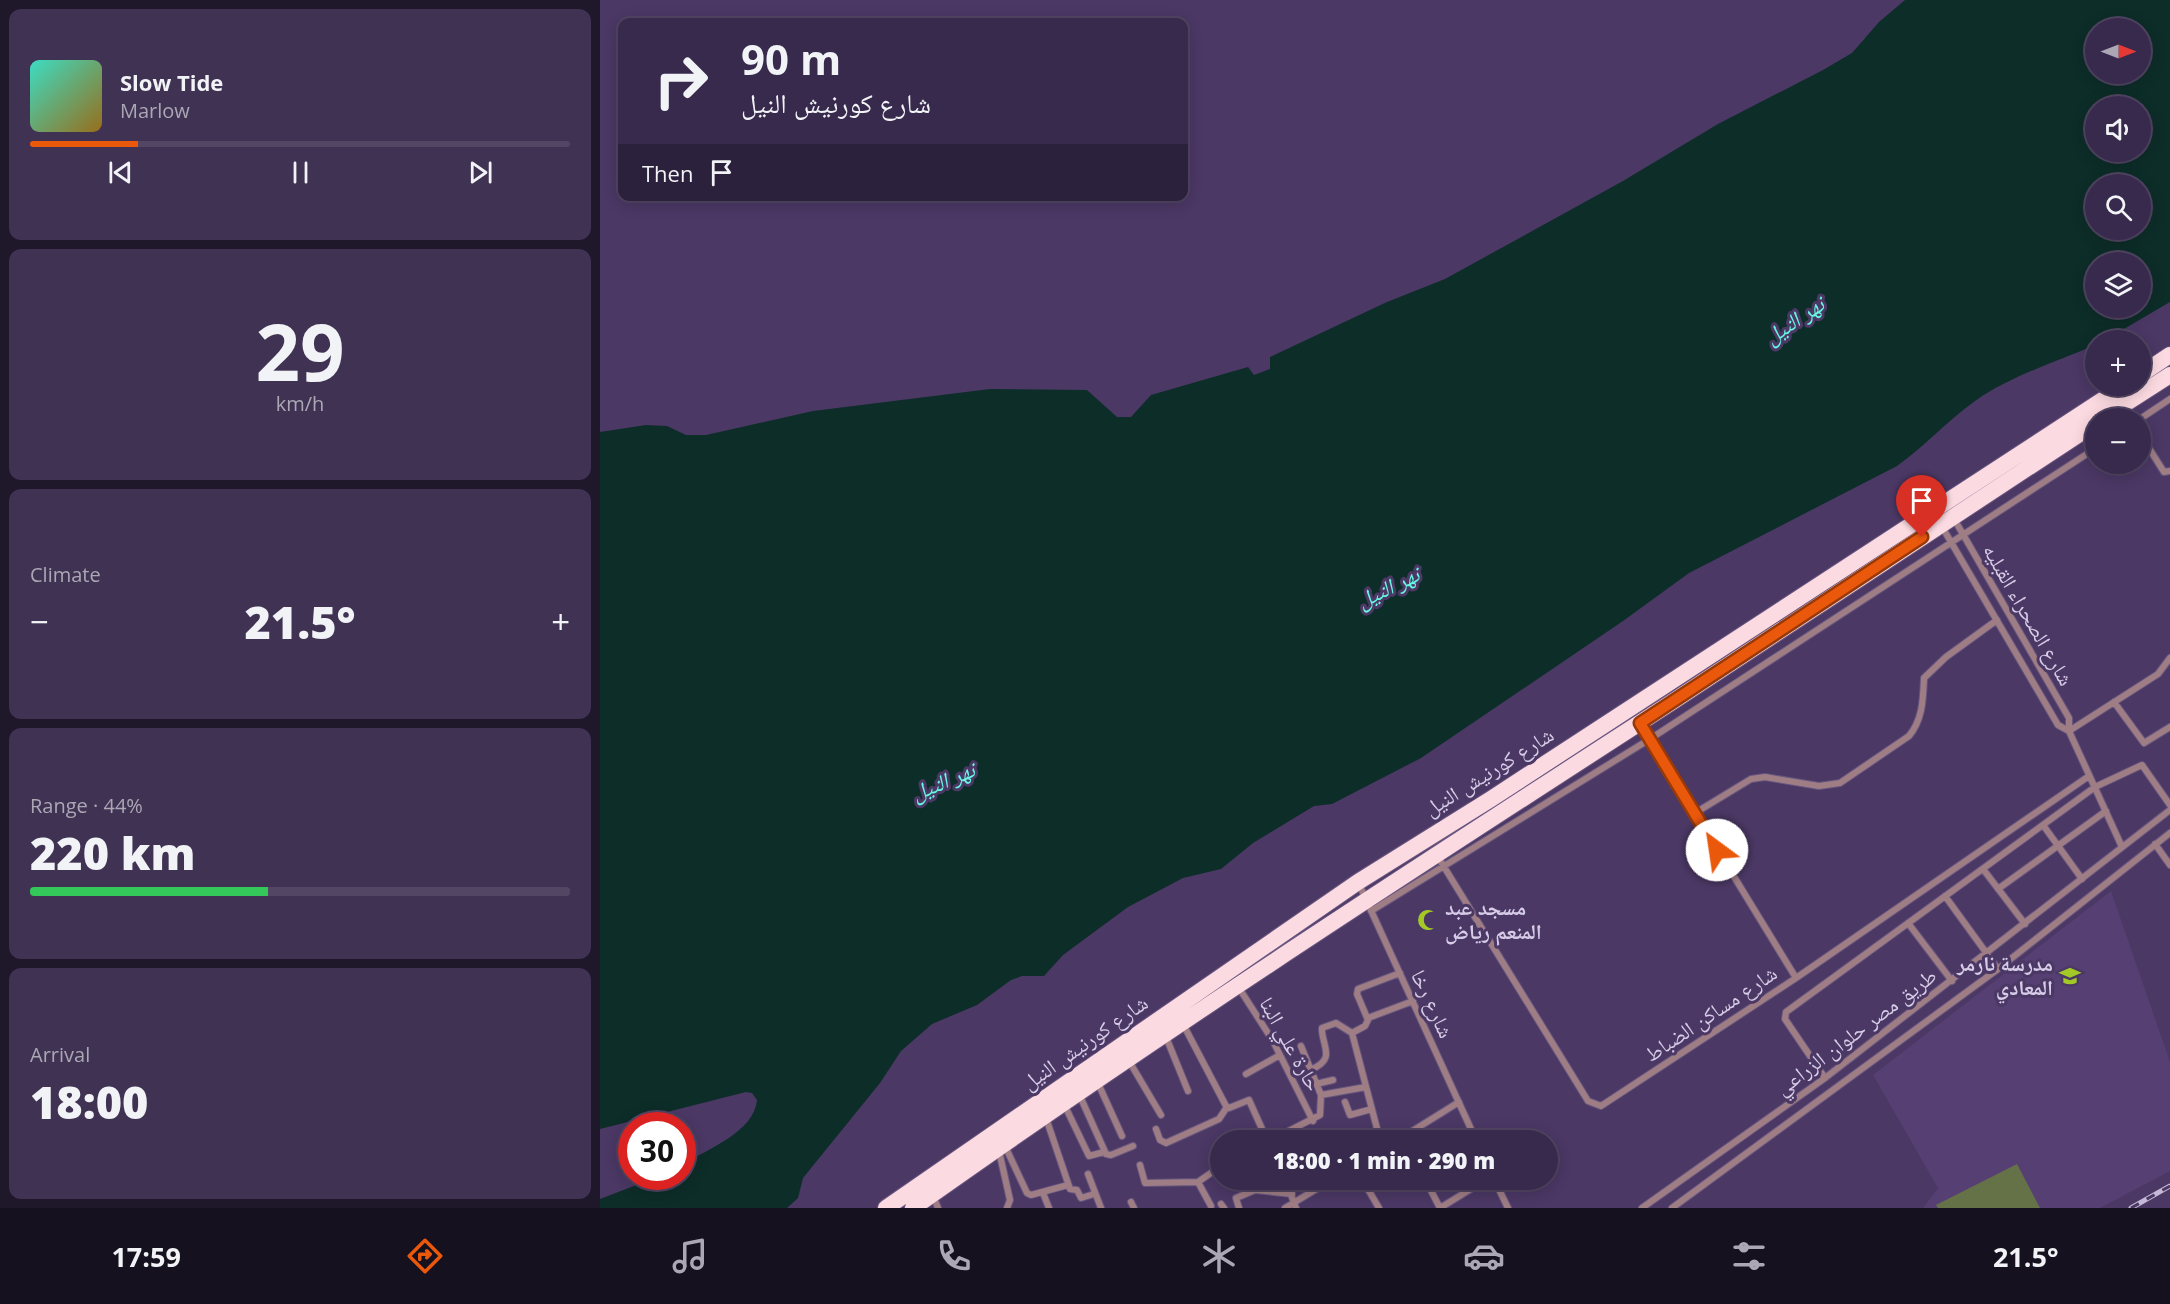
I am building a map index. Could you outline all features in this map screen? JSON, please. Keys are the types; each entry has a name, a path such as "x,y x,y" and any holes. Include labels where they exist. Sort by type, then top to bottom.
{"highway":[{"path":"2151,368 2170,355"},
{"path":"2119,408 2170,375"},
{"name":"شارع كورنيش النيل","path":"913,1208 936,1201 1001,1146 1164,1034 1178,1015 1237,985 1441,860 1495,806 2109,396"},
{"name":"شارع كورنيش النيل","path":"886,1208 1178,1015 1358,882 1640,723 2085,430"}],"street":[{"path":"2151,412 2170,399"},
{"path":"2151,451 2164,472 2170,471"},
{"path":"1441,860 1650,739 2085,455"},
{"name":"شارع الصحراء القبليه","path":"1946,521 1963,535 2069,718 2069,731 2122,847"},
{"name":"شارع الصحراء القبليه","path":"1946,521 1951,542 2058,725 2069,731"},
{"path":"1695,813 1751,779 1765,777 1819,786 1840,783 1909,736 1917,726 1923,703 1924,678 1946,657 1997,620"},
{"path":"2069,731 2158,674 2170,658"},
{"path":"2114,702 2144,743 2170,727"},
{"path":"1640,723 1796,978"},
{"path":"1825,1078 1785,1019 1785,1014 2095,787 2142,765 2170,805"},
{"name":"شارع مساكن الضباط","path":"1441,860 1588,1101 1596,1106 1605,1104 1796,978 2090,776"},
{"name":"طريق مصر حلوان الزراعي","path":"1642,1208 1825,1078 2170,810"},
{"path":"1998,889 2106,811"},
{"path":"2043,825 2082,879"},
{"name":"طريق مصر حلوان الزراعي","path":"1672,1208 1998,969 2170,833"},
{"path":"2155,844 2170,866"},
{"path":"1983,869 2025,924"},
{"name":"شارع رخا","path":"1358,882 1472,1130"},
{"path":"1945,896 1998,969"},
{"path":"1908,923 1952,981"},
{"path":"1352,1033 1365,1026 1368,1018 1357,990 1400,973"},
{"name":"حارة علي البنا","path":"1237,985 1280,1055 1313,1121"},
{"path":"1368,1018 1413,1001"},
{"path":"1178,1015 1227,1107"},
{"path":"1330,1015 1334,1023 1352,1033 1378,1130"},
{"path":"1310,1070 1321,1065 1327,1051 1321,1030 1334,1023"},
{"path":"1164,1034 1188,1091"},
{"path":"1290,1130 1313,1121 1320,1115 1321,1095 1301,1046"},
{"path":"1246,1074 1280,1055"},
{"path":"1128,1058 1161,1115"},
{"path":"1845,1062 1853,1074"},
{"path":"1097,1080 1122,1136"},
{"path":"1316,1084 1333,1080"},
{"path":"1321,1095 1366,1087"},
{"path":"1078,1093 1104,1152"},
{"path":"1156,1129 1160,1140 1166,1143 1219,1119 1227,1107 1249,1100 1262,1130"},
{"path":"1345,1102 1349,1114 1372,1108"},
{"path":"1414,1130 1459,1102"},
{"path":"1064,1103 1089,1156 1104,1152 1111,1155 1133,1146"},
{"path":"1046,1116 1070,1189 1077,1190 1081,1198 1094,1194"},
{"path":"1001,1146 1025,1192 1031,1195 1068,1185"},
{"path":"1001,1146 1010,1200 1007,1208"},
{"path":"1140,1165 1145,1183 1198,1182 1210,1174"},
{"path":"1088,1174 1101,1208"},
{"path":"1198,1182 1211,1206"},
{"path":"1285,1208 1316,1190"},
{"path":"1368,1190 1379,1208"},
{"path":"1431,1190 1440,1208 1469,1190"},
{"path":"1499,1190 1508,1208"},
{"path":"1239,1208 1236,1198 1251,1191 1295,1203"},
{"path":"1043,1192 1049,1208"}],"shaded area":[{"name":"مدرسة نارمر المعادي","path":"2111,891 2170,1062 2170,1171 2100,1208 1923,1208 1938,1188 1873,1075"}],"green space":[{"path":"2017,1164 2040,1208 1938,1208 1936,1205"}],"water":[{"name":"نهر النيل","path":"1905,0 2170,0 2170,302 2151,313 2151,252 2085,252 2085,318 2143,318 2122,330 2085,330 2085,349 2003,384 1975,401 1897,466 1689,573 1623,621 1421,758 1332,804 1314,806 1253,843 1221,869 1183,878 1128,907 1063,955 1044,976 1022,976 1011,980 977,1005 932,1024 901,1051 880,1083 803,1178 798,1198 787,1208 600,1208 600,1199 623,1190 696,1190 696,1157 739,1130 754,1111 757,1100 752,1093 746,1092 667,1112 618,1112 618,1124 600,1129 600,432 646,425 667,426 686,435 706,435 813,411 990,389 1087,390 1117,417 1131,417 1151,395 1248,367 1254,375 1270,369 1270,357 1387,302 1445,279 1623,181 1718,124 1852,53 1879,22"}],"railway":[{"path":"2131,1208 2170,1186"}],"place":[{"name":"مسجد عبد المنعم رياض","path":"1428,920"},
{"name":"مدرسة نارمر المعادي","path":"2070,976"}],"route":[{"path":"1717,850 1640,723 1922,537"}]}
